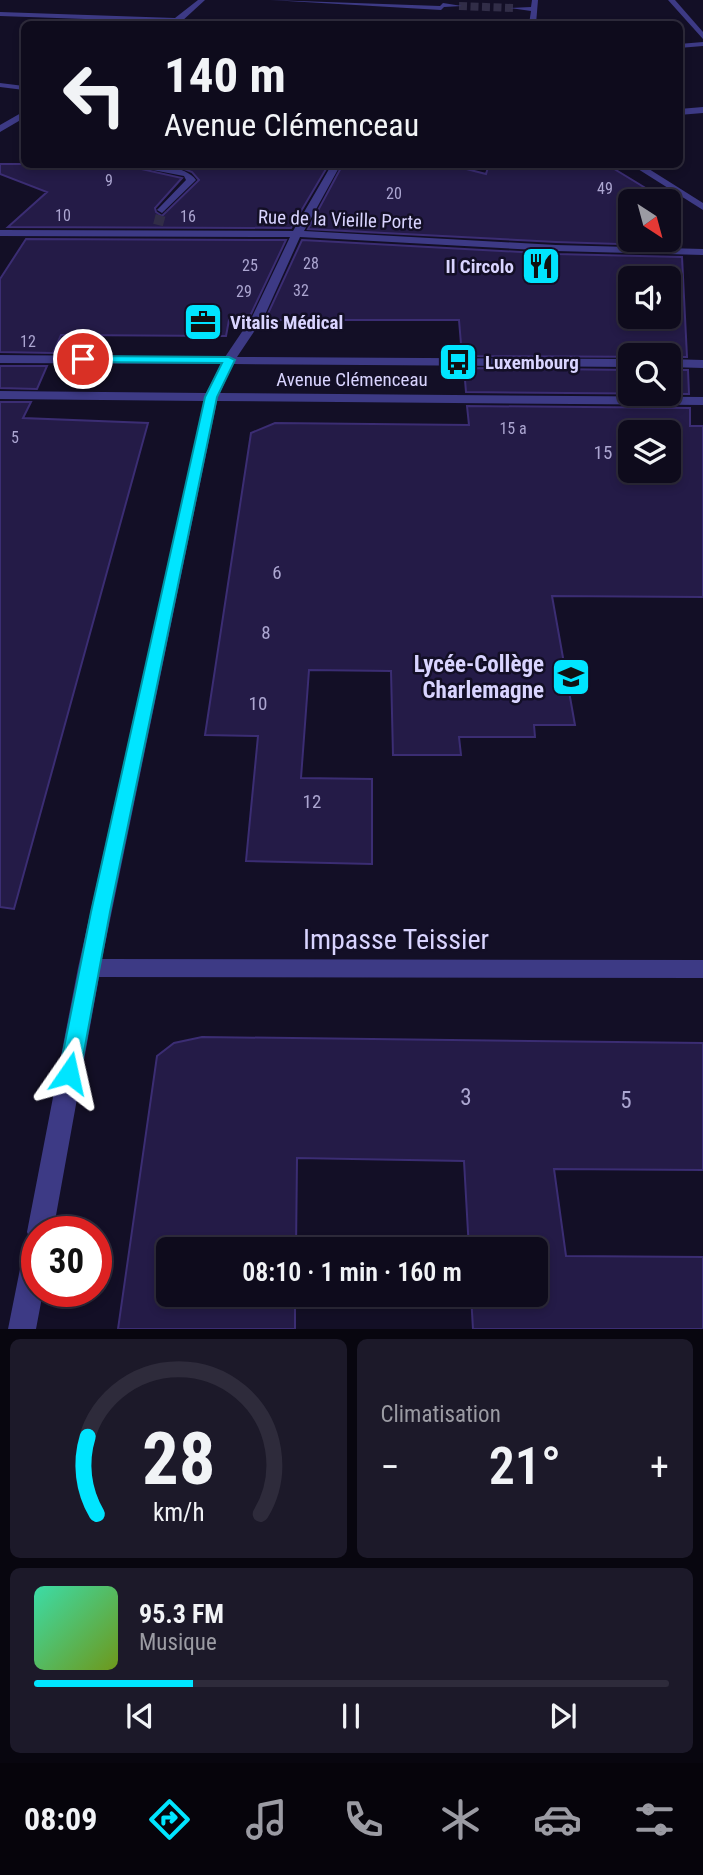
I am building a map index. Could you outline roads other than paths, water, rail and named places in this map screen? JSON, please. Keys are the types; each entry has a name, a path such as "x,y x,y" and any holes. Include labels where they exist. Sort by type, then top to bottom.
{"street":[{"path":"176,21 202,0"},
{"path":"274,0 459,6"},
{"path":"533,21 535,0"},
{"path":"671,0 703,37"},
{"path":"433,16 444,4"},
{"path":"513,8 535,9"},
{"path":"0,14 155,21"},
{"path":"683,46 703,44"},
{"path":"0,85 21,88"},
{"path":"683,112 703,110"},
{"path":"0,129 21,117"},
{"path":"150,168 187,174 191,180 162,210"},
{"path":"43,1216 89,968 211,397 229,360 258,317 297,233 335,168"},
{"path":"640,168 703,207"},
{"name":"Rue de la Vieille Porte","path":"0,233 157,229 703,252"},
{"name":"Avenue Clémenceau","path":"0,359 618,363"},
{"path":"681,363 703,363"},
{"name":"Avenue Clémenceau","path":"0,395 703,401"},
{"name":"Impasse Teissier","path":"89,968 703,969"},
{"path":"22,1329 26,1307"}],"tunnel":[{"path":"459,6 513,8"},
{"path":"158,225 162,210"}],"place":[{"name":"Il Circolo","path":"541,266"},
{"name":"Vitalis Médical","path":"203,322"},
{"name":"Luxembourg","path":"458,362"},
{"name":"Lycée-Collège Charlemagne","path":"571,677"}]}
